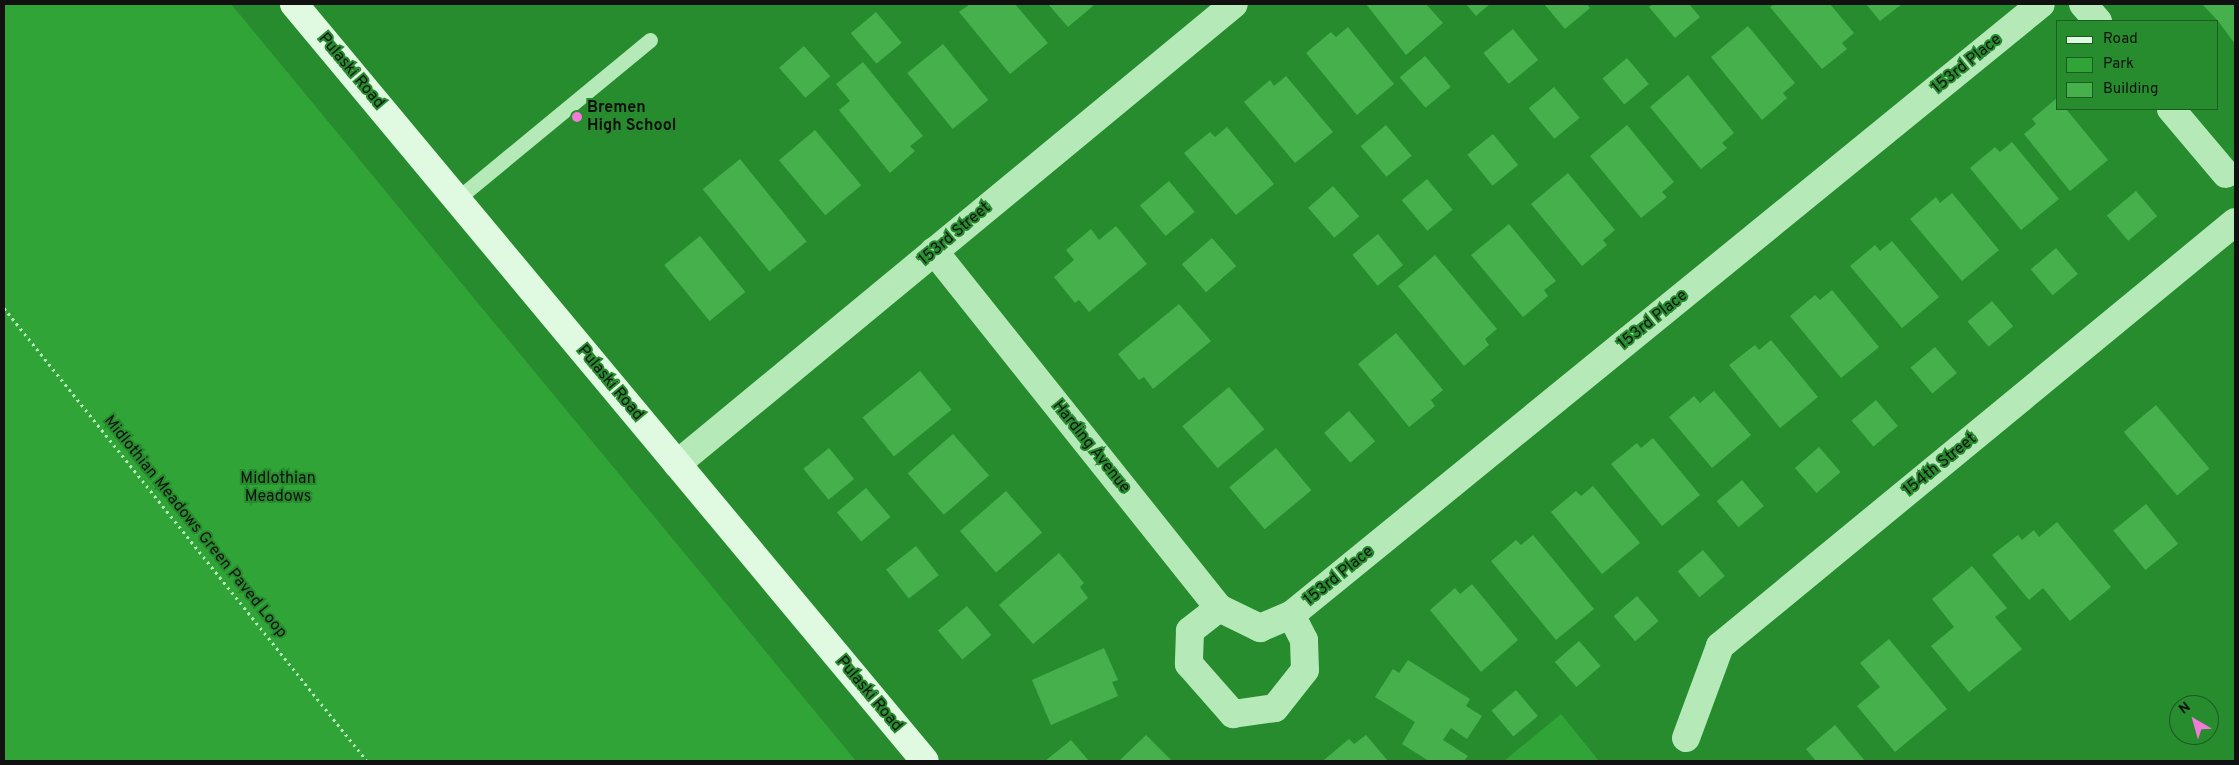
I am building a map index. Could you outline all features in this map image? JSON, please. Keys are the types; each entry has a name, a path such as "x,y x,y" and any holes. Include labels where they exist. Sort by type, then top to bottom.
{"main road":[{"name":"Pulaski Road","path":"294,4 925,761"}],"street":[{"name":"153rd Street","path":"677,464 1234,4"},
{"name":"153rd Place","path":"1260,628 1291,615 2040,4"},
{"path":"2083,4 2097,20"},
{"path":"2173,110 2226,174"},
{"name":"154th Street","path":"1686,738 1720,646 2235,222"},
{"name":"Harding Avenue","path":"934,252 1219,608 1260,628"},
{"path":"1219,608 1190,631 1189,664 1233,714 1275,708 1305,670 1304,640 1291,615"}],"lane":[{"path":"457,199 650,40"}],"path":[{"name":"Midlothian Meadows Green Paved Loop","path":"4,308 367,761"}],"green space":[{"name":"Midlothian Meadows","path":"4,4 231,4 856,761 4,761"},
{"path":"1561,714 1599,761 1504,761"}],"building":[{"path":"970,4 1015,4 1048,43 1010,74 959,12"},
{"path":"1048,4 1091,4 1093,6 1068,27"},
{"path":"1366,4 1426,4 1443,23 1406,55"},
{"path":"1466,4 1490,4 1476,16"},
{"path":"1544,4 1587,4 1590,8 1565,29"},
{"path":"1653,4 1689,4 1700,17 1675,38 1649,7"},
{"path":"1774,4 1830,4 1854,33 1842,43 1847,49 1822,69 1770,7"},
{"path":"1866,4 1902,4 1880,21"},
{"path":"2202,4 2235,4 2235,44 2219,20"},
{"path":"876,12 902,43 876,64 851,33"},
{"path":"1748,26 1795,83 1783,93 1787,98 1762,120 1711,57"},
{"path":"1348,27 1394,84 1357,115 1306,53 1331,32 1336,37"},
{"path":"1513,29 1538,60 1509,84 1483,53"},
{"path":"943,44 988,100 953,129 907,73"},
{"path":"804,46 830,76 805,98 779,68"},
{"path":"1425,56 1451,87 1425,108 1400,77"},
{"path":"1627,58 1649,84 1624,105 1602,79"},
{"path":"863,62 923,136 910,146 915,151 890,173 839,110 850,101 836,84"},
{"path":"1688,75 1734,133 1722,143 1727,148 1701,169 1650,107"},
{"path":"1286,76 1333,132 1295,163 1244,102 1270,80 1274,86"},
{"path":"1554,87 1580,118 1554,139 1529,108"},
{"path":"2056,99 2056,110 2067,110 2108,160 2070,191 2024,134 2036,124 2032,119"},
{"path":"1386,125 1412,156 1386,177 1361,146"},
{"path":"1627,125 1674,182 1662,192 1667,197 1641,218 1590,156"},
{"path":"1227,127 1274,184 1236,215 1184,153 1210,132 1215,137"},
{"path":"815,130 861,185 825,215 779,160"},
{"path":"1493,134 1518,165 1493,186 1467,155"},
{"path":"2012,142 2059,199 2021,230 1970,168 1995,147 2000,152"},
{"path":"740,159 807,241 769,272 703,189"},
{"path":"1568,173 1615,230 1603,240 1607,245 1582,266 1531,204"},
{"path":"1427,179 1453,210 1427,231 1402,200"},
{"path":"1169,181 1195,212 1166,236 1140,205"},
{"path":"1333,186 1359,216 1334,238 1308,208"},
{"path":"2136,191 2157,216 2128,241 2107,215"},
{"path":"1952,193 1999,250 1962,281 1910,219 1936,197 1940,203"},
{"path":"1509,224 1556,281 1544,290 1548,296 1523,317 1471,255"},
{"path":"1116,226 1147,264 1089,312 1079,300 1075,303 1054,277 1074,260 1066,250 1091,229 1099,240"},
{"path":"1378,234 1403,265 1378,286 1352,255"},
{"path":"700,236 745,292 710,321 664,265"},
{"path":"1212,238 1236,266 1206,292 1182,264"},
{"path":"1892,241 1939,297 1902,328 1850,266 1875,245 1880,251"},
{"path":"2056,248 2078,274 2053,295 2031,269"},
{"path":"1435,255 1497,329 1485,339 1489,345 1464,366 1398,286"},
{"path":"1832,290 1879,347 1841,378 1790,316 1815,295 1820,300"},
{"path":"1992,301 2013,326 1989,347 1967,322"},
{"path":"1179,304 1211,341 1153,389 1144,377 1139,380 1118,354"},
{"path":"1396,333 1443,390 1431,400 1435,406 1409,427 1358,364"},
{"path":"1771,340 1818,397 1780,428 1729,365 1755,345 1759,350"},
{"path":"1935,347 1957,373 1932,394 1910,368"},
{"path":"920,371 951,410 894,456 862,418"},
{"path":"1229,387 1264,429 1218,468 1182,426"},
{"path":"1714,391 1751,435 1712,468 1669,417 1694,396 1700,403"},
{"path":"1876,400 1898,426 1873,447 1851,421"},
{"path":"2156,405 2209,469 2177,496 2124,432"},
{"path":"1349,411 1375,441 1350,463 1324,433"},
{"path":"953,434 989,476 944,515 908,473"},
{"path":"1653,438 1700,495 1662,526 1611,464 1637,443 1641,448"},
{"path":"1819,447 1841,472 1816,493 1795,468"},
{"path":"829,448 854,479 829,500 803,469"},
{"path":"1276,448 1311,490 1265,529 1229,487"},
{"path":"1742,480 1764,506 1739,527 1717,501"},
{"path":"1593,486 1640,543 1602,574 1551,512 1576,491 1581,496"},
{"path":"866,488 890,517 861,542 837,512"},
{"path":"1006,491 1042,533 996,573 960,531"},
{"path":"2146,504 2178,544 2145,570 2113,530"},
{"path":"2057,522 2111,587 2070,621 2043,588 2029,600 1992,555 2018,535 2022,540 2034,530 2039,537"},
{"path":"1533,535 1594,609 1556,640 1491,561 1516,540 1521,545"},
{"path":"916,546 939,575 909,599 886,569"},
{"path":"1703,550 1725,576 1700,597 1678,571"},
{"path":"1059,553 1084,583 1080,587 1088,598 1033,644 999,605"},
{"path":"1972,566 2007,608 1995,617 2022,649 1969,692 1931,646 1954,627 1932,599"},
{"path":"1472,584 1518,640 1481,672 1430,610 1455,588 1460,594"},
{"path":"1637,596 1659,621 1635,641 1614,616"},
{"path":"967,606 991,635 962,660 938,630"},
{"path":"1889,639 1947,709 1895,752 1857,706 1880,687 1860,663"},
{"path":"1579,641 1601,666 1576,687 1555,662"},
{"path":"1104,648 1118,680 1112,682 1118,696 1051,725 1032,680"},
{"path":"1408,660 1470,699 1466,706 1482,716 1467,739 1451,728 1443,740 1468,756 1464,761 1429,761 1402,744 1415,722 1375,697 1393,669 1399,673"},
{"path":"1516,690 1538,716 1513,737 1491,711"},
{"path":"1835,725 1865,761 1816,761 1806,749"},
{"path":"1146,735 1172,761 1119,761"},
{"path":"1366,735 1388,761 1324,760 1349,739 1354,744"},
{"path":"1071,740 1089,761 1045,761"}],"place":[{"name":"Bremen High School","path":"577,117"}]}
